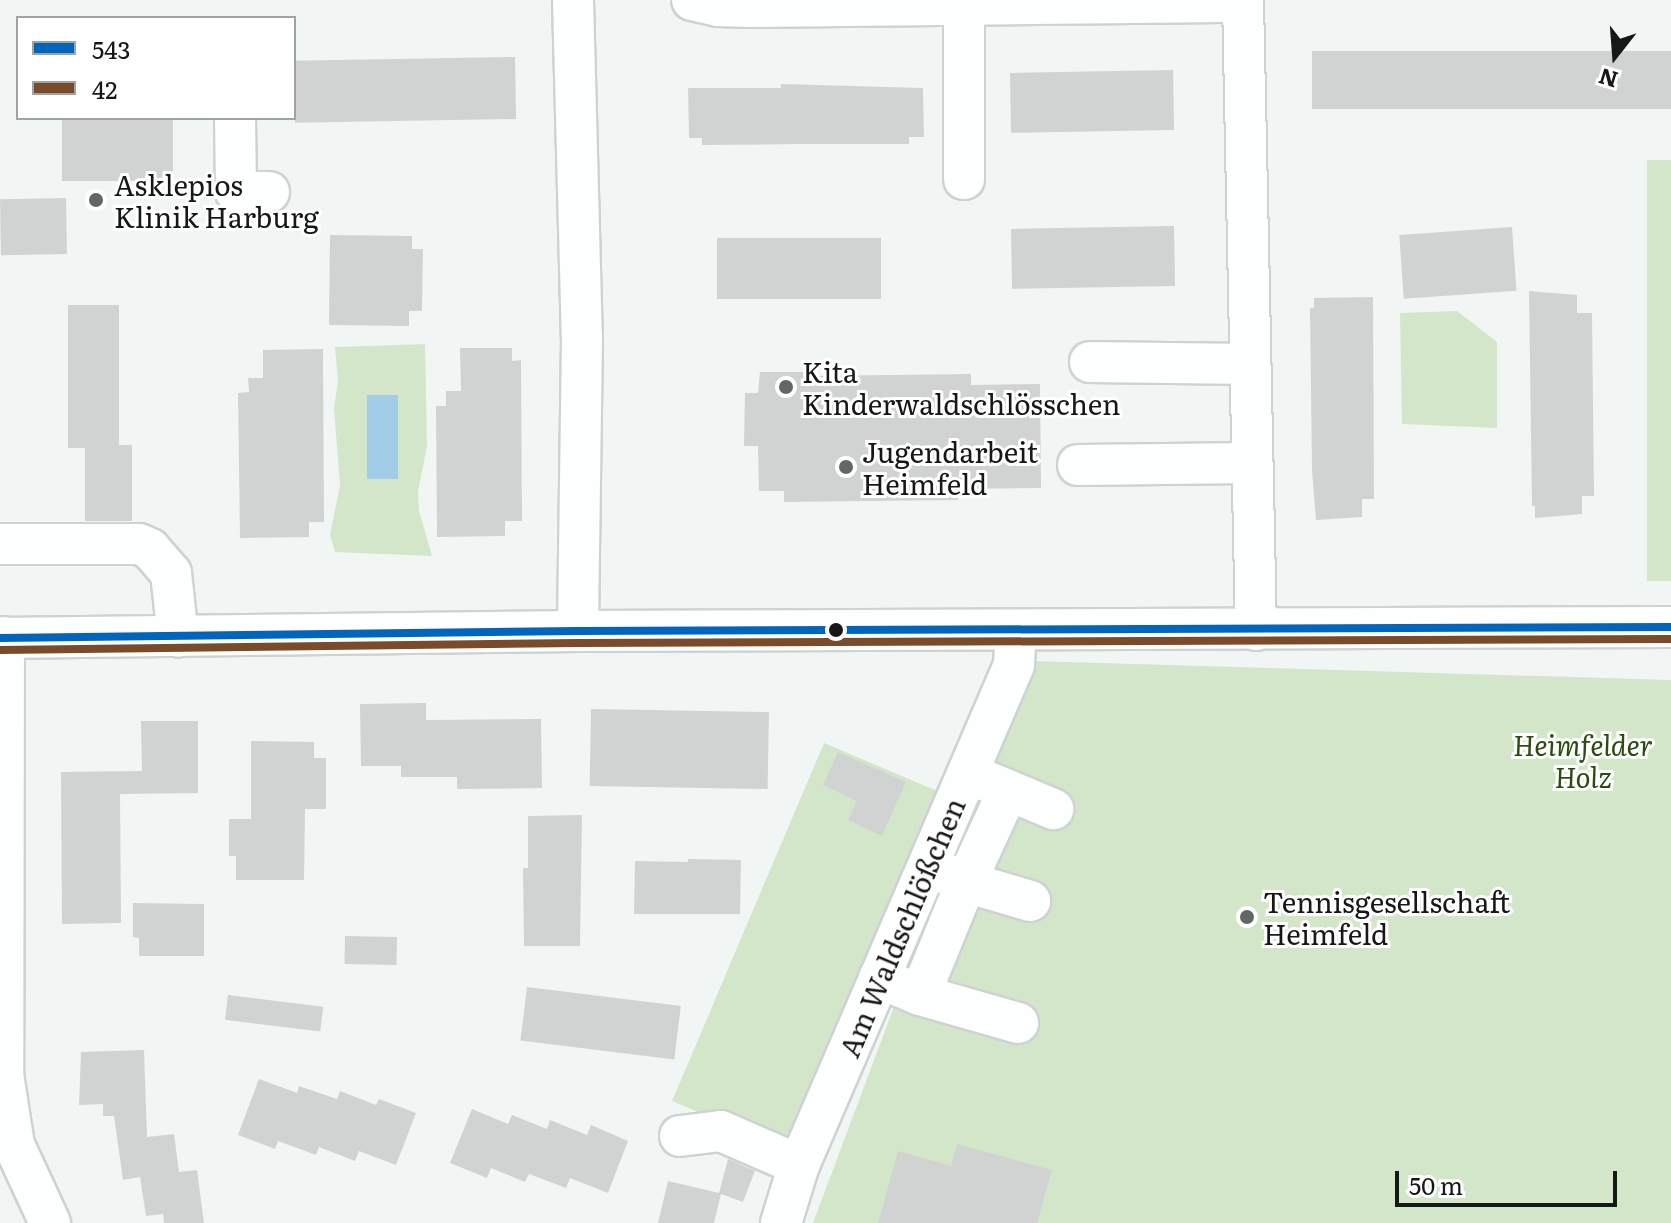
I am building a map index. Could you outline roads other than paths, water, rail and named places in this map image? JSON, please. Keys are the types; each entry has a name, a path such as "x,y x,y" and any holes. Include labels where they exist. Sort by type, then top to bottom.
{"street":[{"path":"573,0 582,338 578,631"},
{"path":"692,0 718,6 750,7 1243,1 1256,630"},
{"path":"964,5 964,179"},
{"path":"235,120 236,192 269,192"},
{"path":"1090,362 1250,364"},
{"path":"1078,465 1251,463"},
{"path":"0,544 139,544 150,549 171,573 178,637"},
{"path":"50,1223 7,1137 3,1074 2,638 578,631 1671,627"},
{"name":"Am Waldschlößchen","path":"781,1223 799,1165 1014,665 1016,631"},
{"path":"968,772 1053,809"},
{"path":"920,995 966,882 1008,791"},
{"path":"927,866 966,882 1030,901"},
{"path":"879,978 920,995 1018,1023"},
{"path":"680,1136 721,1131 799,1165"}],"water":[{"path":"367,395 398,395 398,479 367,479"}],"place":[{"name":"Asklepios Klinik Harburg","path":"96,200"},
{"name":"Kita Kinderwaldschlösschen","path":"786,387"},
{"name":"Jugendarbeit Heimfeld","path":"846,467"},
{"name":"Tennisgesellschaft Heimfeld","path":"1247,917"}],"park label":[{"name":"Heimfelder Holz","path":"1583,760"}]}
